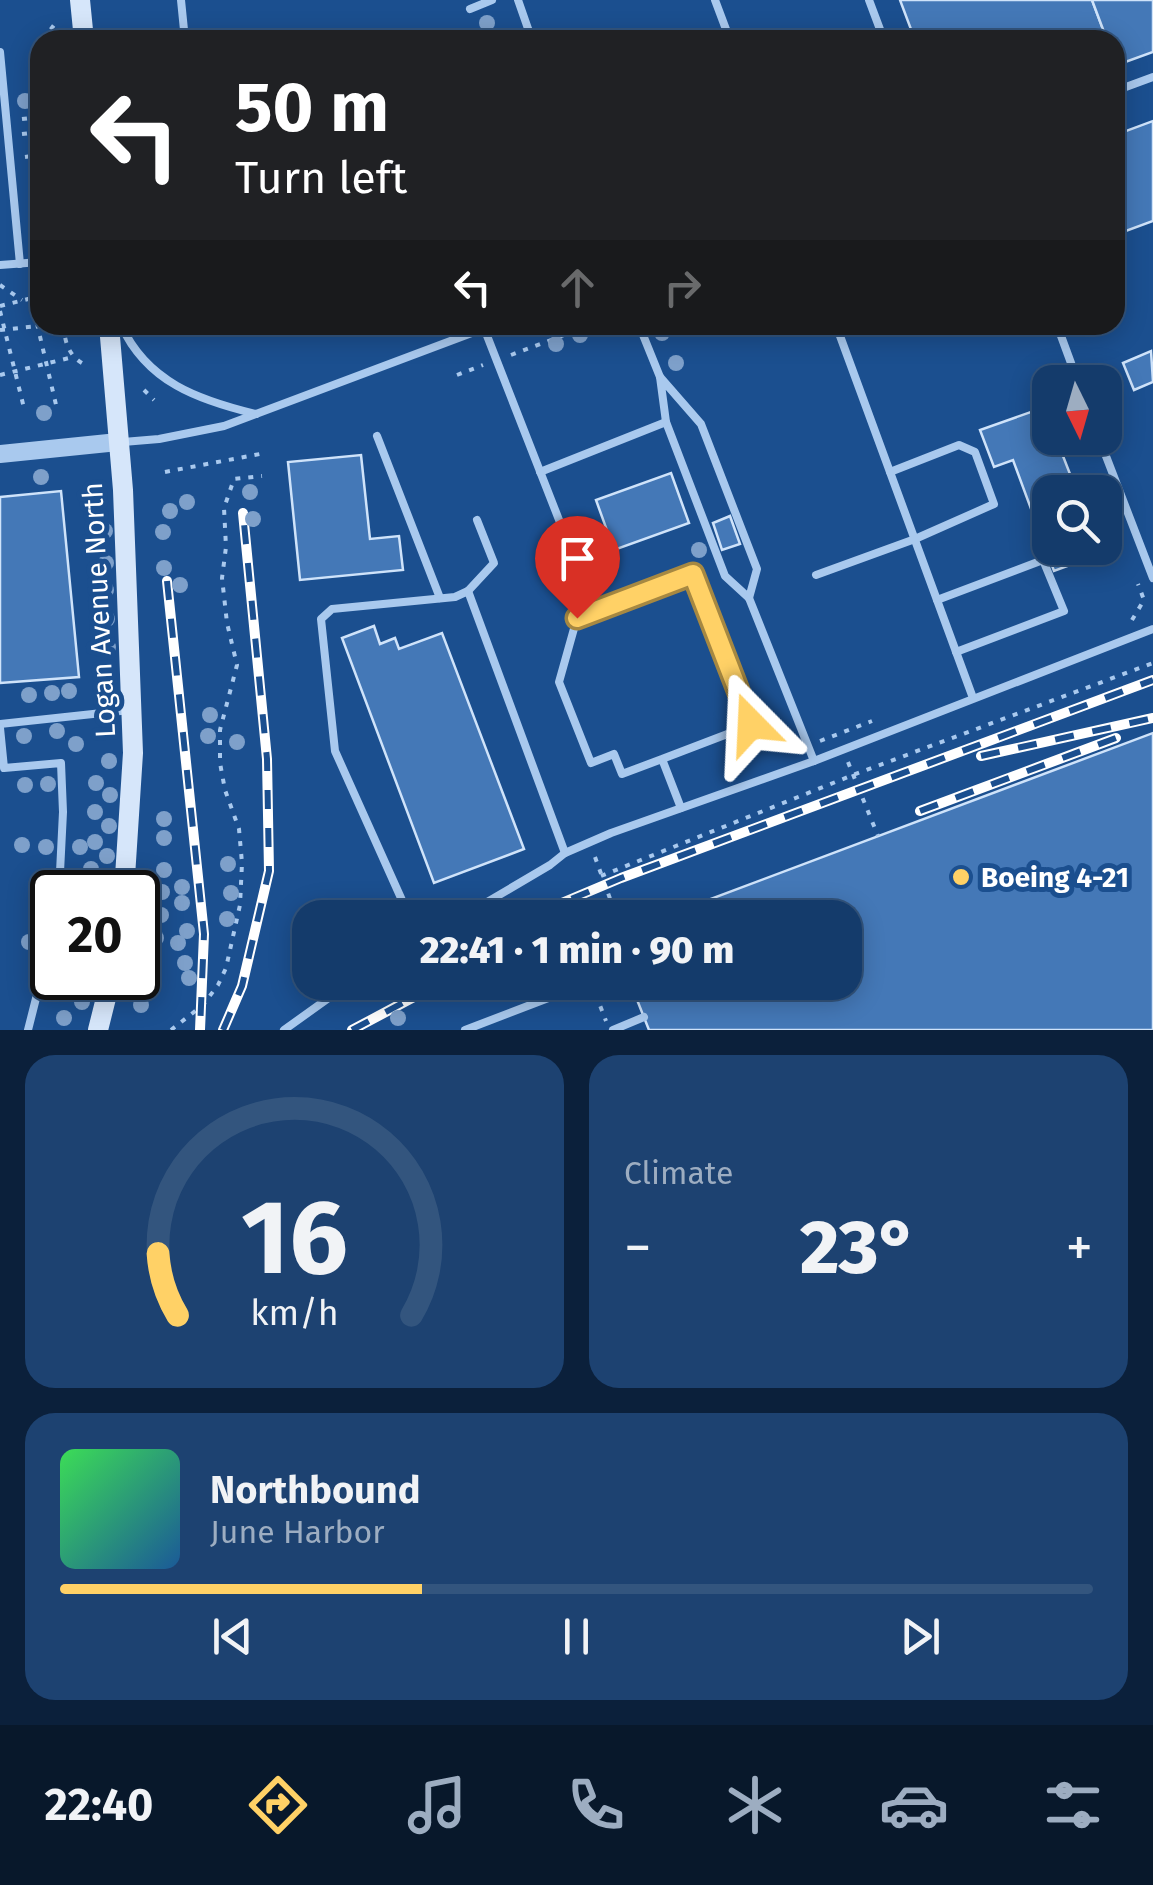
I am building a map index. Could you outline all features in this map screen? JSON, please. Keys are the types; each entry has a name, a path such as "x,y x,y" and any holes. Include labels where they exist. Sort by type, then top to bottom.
{"main road":[{"path":"80,0 83,30"},
{"name":"Logan Avenue North","path":"110,335 134,753 126,870"},
{"path":"98,1030 106,1000"}],"street":[{"path":"0,454 118,442"}],"lane":[{"path":"181,0 183,30"},
{"path":"470,9 492,0"},
{"path":"518,0 528,30"},
{"path":"715,0 726,30"},
{"path":"869,0 880,30"},
{"path":"0,52 2,108 20,264"},
{"path":"1125,87 1153,77"},
{"path":"0,265 30,263"},
{"path":"127,335 139,357 162,379 214,404 256,414"},
{"path":"118,442 196,433 467,335"},
{"path":"490,335 496,360 579,571"},
{"path":"643,335 660,377 666,422 725,576 749,598 814,761"},
{"path":"840,335 973,698"},
{"path":"1060,335 1071,365"},
{"path":"660,377 701,424 756,569 749,598"},
{"path":"540,472 666,422"},
{"path":"377,436 440,598"},
{"path":"816,575 994,504 975,452 970,448 959,445 890,472"},
{"path":"1106,455 1153,578"},
{"path":"402,900 335,752 322,619 332,609 468,592 494,563 477,520"},
{"path":"937,600 1043,560 1064,611 956,652"},
{"path":"693,574 751,724 662,758 622,774 614,754 590,763 559,682 577,618 693,574"},
{"path":"468,592 565,852"},
{"path":"491,900 565,852 1153,630"},
{"path":"59,870 61,764 4,768 0,726 132,710"},
{"path":"662,758 682,808"},
{"path":"28,1030 36,1000"},
{"path":"284,1030 326,1000"},
{"path":"465,1030 543,1000"},
{"path":"611,1030 644,1018"}],"path":[{"path":"50,30 54,25"},
{"path":"26,168 21,119 30,118"},
{"path":"22,134 30,133"},
{"path":"25,156 30,156"},
{"path":"0,285 22,300"},
{"path":"25,412 2,330 0,308 30,298"},
{"path":"2,330 30,327"},
{"path":"40,335 57,408"},
{"path":"65,335 73,357 88,366"},
{"path":"457,375 564,335"},
{"path":"0,375 73,357"},
{"path":"144,390 151,392 154,400"},
{"path":"165,472 260,454"},
{"path":"171,1030 203,1005 218,985 226,968 240,906 239,829 220,763 220,730 237,665 223,596 223,524 234,478 262,476"},
{"path":"601,876 853,775 1153,662"},
{"path":"838,734 878,836"},
{"path":"598,1000 611,1030"}],"building":[{"path":"900,0 1092,0 1103,30 911,30"},
{"path":"1092,0 1153,0 1153,52 1125,62 1125,30 1103,30"},
{"path":"1153,121 1153,221 1125,231 1125,131"},
{"path":"1151,351 1153,382 1134,390 1123,363"},
{"path":"1032,412 1032,455 1063,455 1070,475 1032,475 1032,511 1013,460 994,467 980,430"},
{"path":"361,455 370,539 399,536 403,570 300,580 288,462"},
{"path":"671,473 689,523 614,550 596,500"},
{"path":"61,491 79,677 0,683 0,497"},
{"path":"730,516 740,544 722,550 713,523"},
{"path":"374,626 380,644 395,638 399,649 442,633 524,849 434,883 342,638"},
{"name":"Boeing 4-21","path":"1153,733 1153,1030 649,1030 637,1000 862,1000 862,900 708,900"}],"railway":[{"path":"223,1030 242,986 269,871 267,759 243,513"},
{"path":"167,581 204,934 200,1030"},
{"path":"569,900 1153,680"},
{"path":"981,756 1153,718"},
{"path":"920,811 1116,738"},
{"path":"352,1030 408,1000"}],"place":[{"name":"Boeing 4-21","path":"961,877"}],"route":[{"path":"577,618 693,574 751,724"}]}
